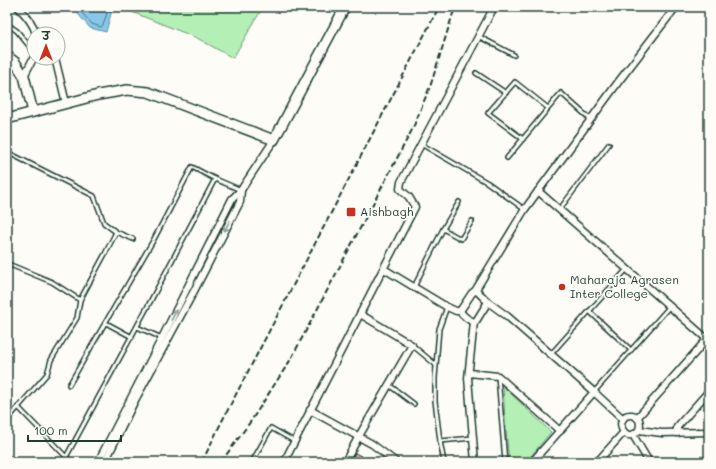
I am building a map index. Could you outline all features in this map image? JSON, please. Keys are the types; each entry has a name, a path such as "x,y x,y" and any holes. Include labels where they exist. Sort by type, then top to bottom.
{"street":[{"path":"18,7 22,10 33,26"},
{"path":"98,462 232,199 241,190 274,140 345,7"},
{"path":"284,462 415,207 409,197 400,189 401,182 494,7"},
{"path":"460,311 475,291 525,209 590,119 676,7"},
{"path":"7,56 15,62 24,76 33,112"},
{"path":"24,76 29,66"},
{"path":"57,66 66,103"},
{"path":"7,119 98,95 127,90 148,92 274,140"},
{"path":"105,462 134,402 240,202 241,190"},
{"path":"538,191 708,338 637,418"},
{"path":"384,269 456,311 460,311 462,315 474,322"},
{"path":"475,291 477,291 488,302 507,316 551,354 623,419"},
{"path":"474,462 469,373 474,322 488,302"},
{"path":"345,462 412,345 360,314"},
{"path":"469,373 498,376 560,431"},
{"path":"677,433 677,427 709,391"},
{"path":"532,462 594,392"},
{"path":"310,410 359,436 396,462"},
{"path":"633,435 637,433 641,426 637,418 632,415 628,415 623,419 621,428 624,432 633,435 649,462"},
{"path":"639,430 662,433 709,432"},
{"path":"597,462 624,432"}],"lane":[{"path":"7,24 17,31 26,42"},
{"path":"478,36 514,55"},
{"path":"476,73 506,93"},
{"path":"523,139 488,113 515,82 548,108"},
{"path":"507,158 561,93 590,119"},
{"path":"421,144 477,176 525,209"},
{"path":"559,210 609,144"},
{"path":"7,152 94,196 104,223 116,232 133,239"},
{"path":"69,385 154,239 192,167 241,190"},
{"path":"66,457 132,337 215,179"},
{"path":"414,287 458,202"},
{"path":"443,229 461,239 472,221"},
{"path":"7,420 47,374 51,360 77,318 80,300 116,232"},
{"path":"7,265 8,264 52,282 80,300"},
{"path":"551,354 627,269"},
{"path":"444,462 435,401 439,329 447,306"},
{"path":"594,392 670,306"},
{"path":"589,311 631,350"},
{"path":"106,323 132,337"},
{"path":"137,327 162,338"},
{"path":"412,345 436,365"},
{"path":"498,376 505,462"},
{"path":"389,385 414,404"},
{"path":"18,407 71,462"},
{"path":"252,462 271,428 294,441"},
{"path":"440,441 473,438"},
{"path":"7,456 11,462"},
{"path":"649,462 709,459"}],"green space":[{"path":"122,7 263,7 233,58 197,38"},
{"path":"503,386 551,432 526,462 509,462"}],"water":[{"path":"76,7 111,7 112,10 106,32 90,28 79,15"}],"building":[{"path":"355,453 363,457 361,462 352,458"}],"railway":[{"path":"202,462 439,7"},
{"path":"221,462 251,421 291,359 413,128 431,84 455,7"}],"place":[{"name":"Aishbagh","path":"351,212"},
{"name":"Maharaja Agrasen Inter College","path":"562,287"}]}
